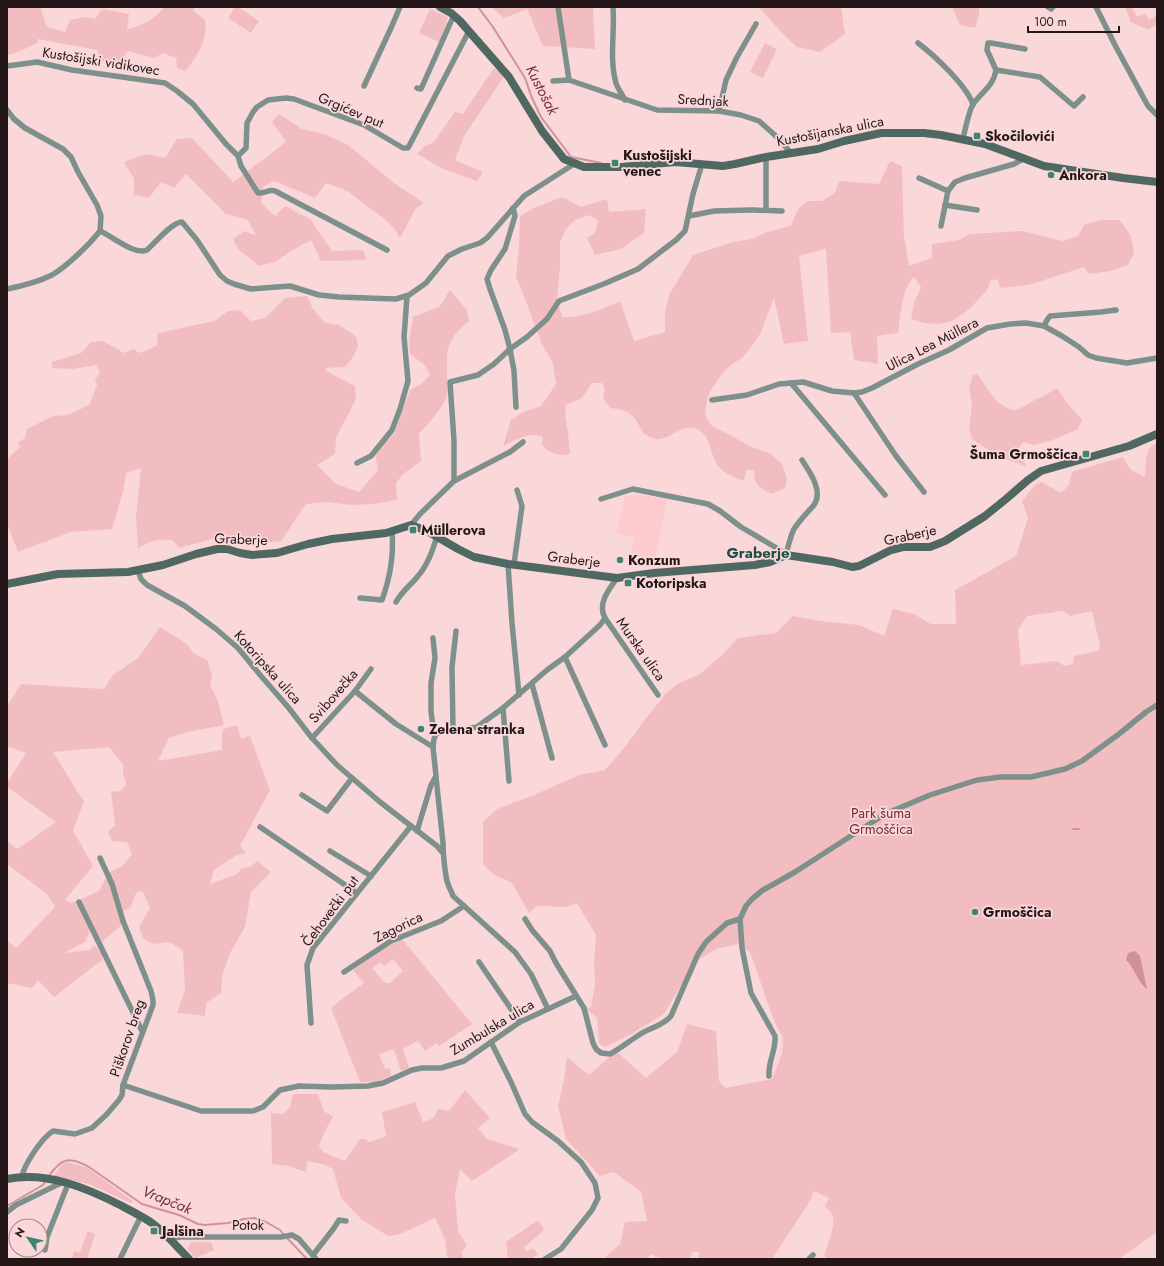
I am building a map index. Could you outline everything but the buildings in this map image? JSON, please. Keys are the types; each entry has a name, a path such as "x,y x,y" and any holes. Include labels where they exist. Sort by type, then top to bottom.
{"street":[{"path":"364,86 392,28 400,7"},
{"name":"Kustošijanska ulica","path":"440,7 454,15 509,77 542,131 564,159 584,167 609,168 675,162 723,166 791,152 803,152 818,149 844,141 881,133 924,133 985,144 1023,159 1058,169 1157,182"},
{"path":"558,7 569,80"},
{"path":"613,7 614,21 612,64 616,84 625,100"},
{"path":"1048,7 1051,9 1054,7"},
{"path":"1096,7 1148,106 1157,115"},
{"path":"417,88 421,89 454,15"},
{"path":"719,111 726,80 756,24"},
{"name":"Grgićev put","path":"238,156 246,148 247,123 253,112 257,107 268,100 280,98 294,99 364,125 403,148 408,148 469,31"},
{"path":"918,43 944,66 966,91 973,104"},
{"path":"963,139 973,104 987,90 996,75 996,70 987,50 988,44 991,43 1025,49"},
{"name":"Kustošijski vidikovec","path":"7,66 37,62 72,70 162,82 177,91 193,104 226,144 238,156 241,166 258,193 261,194 269,191 275,192 387,250"},
{"path":"996,70 1040,77 1074,106 1083,98"},
{"name":"Srednjak","path":"553,81 569,80 657,110 719,111 741,115 759,121 791,152"},
{"path":"7,110 24,128 63,149 71,157 97,205 101,216 100,230 86,248 54,274 40,280 7,289"},
{"name":"Kustošijanska ulica","path":"766,157 766,210"},
{"path":"941,226 948,191 955,182 1014,164 1023,159"},
{"path":"100,230 131,248 144,252 148,250 173,225 182,222 197,240 220,275 227,280 245,288 290,286 319,295 396,299 415,292 426,283 448,256 462,249 480,243 487,238 512,208 531,191 574,164"},
{"path":"454,481 454,441 450,382 478,375 494,364 510,349 527,337 547,318 558,301 638,269 676,240 685,231 693,194 702,164"},
{"path":"919,178 948,191"},
{"path":"945,205 977,210"},
{"path":"512,208 515,216 505,249 491,270 487,279 510,349 514,371 516,408"},
{"path":"689,216 714,211 782,211"},
{"path":"357,463 371,456 392,430 400,409 408,381 404,337 407,296"},
{"path":"1044,326 1050,316 1116,310"},
{"name":"Ulica Lea Müllera","path":"712,400 747,395 779,384 803,382 832,391 854,393 862,392 949,350 987,328 998,325 1026,323 1044,326 1096,358 1127,363 1157,358"},
{"path":"791,383 885,494"},
{"path":"854,393 896,456 924,492"},
{"name":"Graberje","path":"7,584 58,574 119,573 138,571 218,549 227,549 252,555 269,554 332,539 371,535 412,525 437,536 474,557 511,564 617,578 662,572 755,566 770,562 786,555 833,562 852,567 859,566 891,550 902,547 930,546 945,541 985,516 1041,470 1140,442 1157,434"},
{"path":"412,525 420,514 454,481 510,452 523,442"},
{"path":"601,499 633,489 708,504 786,555 793,531 815,503 817,492 811,475 802,460"},
{"path":"517,490 522,506 511,564 512,623 519,695"},
{"path":"360,598 382,600 391,569 393,550 392,531"},
{"path":"396,602 402,592 418,576 425,566 437,536"},
{"name":"Kotoripska ulica","path":"138,571 141,579 147,585 185,606 216,629 238,648 312,738 337,765 437,846 442,852"},
{"path":"436,734 440,732 477,727 503,708 547,670 565,657 600,625 605,618 602,605 617,578"},
{"name":"Murska ulica","path":"605,618 658,695"},
{"path":"454,730 452,667 456,631"},
{"path":"433,638 435,658 431,711 433,727 436,734 433,747 443,843 442,852 445,859 448,883 454,896 515,952 532,974 548,1008"},
{"path":"565,657 605,745"},
{"name":"Svibovečka","path":"312,738 356,691 371,669"},
{"path":"532,684 552,758"},
{"path":"356,691 396,724 433,747"},
{"path":"769,1076 769,1066 775,1044 775,1036 751,993 742,948 740,919 746,906 763,890 795,872 885,814 930,795 977,780 1001,777 1031,777 1065,769 1088,757 1157,705"},
{"path":"503,708 509,781"},
{"path":"417,831 431,785 436,776"},
{"path":"302,795 328,811 352,778"},
{"name":"Čehovečki put","path":"311,1023 307,965 313,948 411,826"},
{"path":"260,828 357,893"},
{"path":"330,851 371,876"},
{"name":"Piškorov breg","path":"22,1176 23,1171 33,1154 48,1134 56,1131 75,1134 92,1128 119,1100 122,1095 123,1085 142,1031 153,1005 154,1000 151,991 123,920 112,884 100,858"},
{"path":"79,902 142,1031"},
{"name":"Zagorica","path":"344,972 391,941 441,921 464,906"},
{"path":"525,919 532,930 550,951 584,1008 596,1049 601,1053 610,1054 638,1035 667,1021 671,1016 698,954 706,942 727,923 740,919"},
{"path":"478,962 520,1022"},
{"name":"Zumbulska ulica","path":"123,1085 201,1111 253,1111 263,1107 280,1090 299,1086 332,1088 368,1086 383,1083 412,1070 422,1068 441,1068 464,1061 520,1022 576,996"},
{"path":"491,1042 525,1114 532,1122 558,1141 581,1162 595,1183 598,1198 592,1210 561,1249 545,1259"},
{"path":"7,1179 22,1176 48,1179 92,1191 141,1216 157,1226 189,1259"},
{"path":"7,1212 16,1205 65,1183"},
{"path":"48,1234 65,1183"},
{"path":"120,1259 141,1216"},
{"path":"314,1257 339,1220 346,1221"},
{"name":"Potok","path":"170,1239 180,1237 283,1237 292,1235 299,1239 314,1257"}],"shaded area":[{"path":"634,494 667,499 654,565 639,564 639,559 630,557 635,538 616,533 625,497"},
{"path":"1135,951 1140,956 1147,989 1141,983 1132,967 1126,960 1128,953"}],"green space":[{"path":"7,7 40,7 47,27 65,32 70,20 85,17 95,19 102,9 129,14 127,30 152,19 164,7 195,7 193,10 205,20 206,28 201,47 186,71 177,68 176,58 163,53 154,58 128,51 121,61 100,61 97,50 38,39 38,42 7,56"},
{"path":"235,7 238,7 259,21 251,33 228,18"},
{"path":"491,7 593,7 595,49 543,46 527,9 504,18"},
{"path":"759,7 841,7 845,34 820,52 797,47 782,33"},
{"path":"952,7 979,7 979,15 975,28 960,25"},
{"path":"1125,7 1132,7 1137,17 1146,14 1149,20 1157,15 1157,24 1148,30 1131,22"},
{"path":"430,9 448,17 445,30 439,42 419,33"},
{"path":"765,43 777,49 763,78 750,72"},
{"path":"494,68 505,75 464,136 455,160 483,172 477,181 443,169 417,154 425,146 434,142 455,112 463,114"},
{"path":"279,114 302,129 324,134 348,145 394,183 424,203 416,208 400,238 393,227 383,218 347,191 326,183 315,198 274,181 263,187 261,203 275,216 285,206 310,219 332,251 363,250 367,260 321,261 311,240 275,262 259,266 238,249 233,239 244,231 256,235 248,220 226,214 186,174 174,188 161,182 149,198 134,195 134,179 124,162 146,154 165,158 177,139 192,138 233,182 286,142 272,122"},
{"path":"890,161 902,166 904,236 909,266 932,258 932,244 959,240 969,234 1022,231 1063,241 1078,236 1084,225 1100,220 1120,220 1131,236 1134,253 1128,265 1111,271 1089,274 1084,267 1029,285 1000,288 998,279 990,281 985,292 962,315 939,324 931,324 911,319 914,303 921,287 914,277 906,289 904,296 898,333 877,336 878,364 854,360 850,332 831,333 826,249 799,256 808,341 784,344 774,298 761,332 755,342 743,357 731,365 722,374 710,391 705,414 711,425 752,447 771,454 782,464 787,479 785,488 772,494 764,490 756,483 754,470 746,470 744,481 725,473 716,463 707,440 700,430 694,428 684,429 661,439 654,439 644,434 632,415 623,410 610,408 603,398 605,390 602,383 592,383 582,398 566,405 565,416 570,454 558,455 551,452 542,445 543,437 538,435 523,437 503,446 511,420 524,412 541,406 556,384 553,364 541,342 516,277 520,216 534,208 562,197 581,207 607,199 609,212 646,209 644,233 621,249 595,255 587,238 595,233 598,221 590,215 575,220 566,229 560,242 560,269 557,299 562,317 584,315 620,301 634,341 665,332 665,313 669,295 693,255 733,242 752,239 767,232 791,226 798,209 807,201 822,201 835,193 839,181 879,184"},
{"path":"450,290 467,310 469,321 455,334 451,340 447,360 448,390 443,405 419,434 421,461 403,474 396,483 397,500 374,504 351,505 328,502 306,504 281,541 263,543 248,542 234,537 224,536 179,548 172,540 158,540 150,542 138,549 136,517 141,468 126,473 123,492 112,529 71,532 18,552 7,526 7,459 20,447 18,442 25,438 27,429 53,416 68,415 89,405 97,385 95,380 100,373 96,365 73,369 52,368 52,362 81,353 91,342 103,341 124,353 134,349 139,353 157,345 158,333 214,321 228,311 240,310 251,321 265,318 285,298 307,296 313,309 325,323 339,325 356,336 358,347 352,359 345,367 326,368 326,371 355,386 356,399 336,438 335,454 317,465 336,484 359,492 378,470 375,454 395,432 410,390 421,384 430,375 425,365 410,354 409,342 413,317 440,306"},
{"path":"977,374 998,403 1014,411 1057,388 1082,420 1078,429 1053,440 1034,445 1023,442 1017,451 1027,467 1000,458 972,439 969,428 972,405 969,388 973,375"},
{"name":"Park šuma Grmoščica","path":"1157,443 1157,1232 1119,1259 828,1259 824,1256 831,1235 833,1223 831,1213 825,1206 829,1198 814,1191 810,1201 772,1259 699,1259 699,1252 693,1252 689,1259 662,1259 650,1254 648,1259 603,1259 620,1244 625,1222 647,1221 641,1192 614,1172 600,1176 566,1139 558,1106 564,1080 567,1057 589,1075 616,1051 646,1078 677,1052 687,1024 716,1031 719,1081 725,1088 772,1079 782,1054 783,1038 774,1021 750,952 738,944 716,949 695,962 664,1014 628,1036 605,1047 599,1044 597,1018 586,1009 591,1007 595,984 594,964 596,935 577,903 566,907 537,906 529,913 512,883 494,875 483,864 483,822 497,809 534,795 579,775 605,770 667,692 679,683 700,674 724,653 738,638 776,633 793,616 820,621 859,625 884,636 893,609 914,614 931,624 956,624 955,590 1016,556 1028,518 1022,501 1035,485 1042,482 1061,493 1069,485 1072,472 1123,457 1131,470 1145,477 1146,458 1153,445","holes":["1063,611 1070,616 1092,611 1100,646 1098,651 1074,656 1073,664 1065,666 1056,661 1021,665 1018,630 1027,616"]},
{"path":"160,627 187,644 193,653 207,660 212,675 210,685 218,701 224,725 188,732 169,738 158,761 222,750 222,733 224,729 237,725 241,739 250,736 270,790 240,846 246,853 235,856 214,870 210,884 237,874 241,869 252,866 257,861 271,872 251,892 245,927 230,953 222,976 221,993 206,1003 205,1016 177,1013 185,990 183,950 169,942 153,944 143,938 139,927 150,908 142,890 136,893 131,907 122,912 126,921 102,942 90,931 85,942 64,953 90,950 94,945 101,952 102,960 54,997 38,980 32,988 7,983 7,940 16,948 55,907 47,894 7,865 7,841 17,849 56,822 7,787 7,783 26,753 8,747 7,749 7,706 21,684 104,689 113,675 138,658","holes":["109,747 123,765 123,773 126,784 121,791 111,792 115,825 108,832 112,841 127,842 132,854 122,866 111,871 99,891 72,903 65,900 93,866 73,830 84,802 53,752"]},
{"path":"402,939 472,1024 439,1046 437,1043 425,1051 418,1041 403,1049 409,1068 401,1071 394,1049 379,1054 385,1069 390,1068 391,1076 375,1082 360,1082 331,1008 364,983 353,970 395,942","holes":["393,959 403,971 390,983 385,983 372,968 380,962 384,966"]},
{"path":"465,1090 490,1118 478,1128 487,1139 520,1149 472,1181 460,1169 455,1194 458,1232 467,1245 461,1253 464,1259 448,1259 445,1239 435,1218 400,1234 388,1236 361,1219 341,1198 333,1169 323,1164 307,1161 306,1172 288,1166 272,1164 271,1113 283,1114 290,1107 293,1094 318,1094 324,1111 333,1117 319,1146 323,1152 345,1161 360,1139 365,1139 370,1142 386,1136 382,1112 415,1102 423,1122 434,1118 438,1109 449,1111"},
{"path":"67,1162 86,1167 133,1201 131,1203 89,1184 54,1176 62,1164"},
{"path":"538,1220 544,1230 524,1247 526,1251 533,1248 538,1254 531,1259 508,1259 506,1242"},
{"path":"88,1231 95,1234 87,1259 72,1259 74,1251 80,1252"},
{"path":"191,1242 211,1242 214,1250 195,1258 188,1249"}],"waterway":[{"name":"Kustošak","path":"478,7 493,27 525,78 541,117 571,157 601,163"},
{"path":"1073,829 1079,829"},
{"name":"Vrapčak","path":"48,1177 61,1163 70,1160 76,1161 89,1167 142,1204 179,1215 198,1224 205,1225 228,1223 254,1218 266,1222 280,1230 284,1235"},
{"name":"Vrapčak","path":"7,1206 43,1185 46,1181"},
{"name":"Vrapčak","path":"287,1238 307,1259"}],"place":[{"name":"Skočilovići","path":"977,136"},
{"name":"Kustošijski venec","path":"615,163"},
{"name":"Ankora","path":"1051,175"},
{"name":"Šuma Grmoščica","path":"1086,454"},
{"name":"Müllerova","path":"413,530"},
{"name":"Konzum","path":"620,560"},
{"name":"Kotoripska","path":"628,583"},
{"name":"Zelena stranka","path":"421,729"},
{"name":"Grmoščica","path":"975,912"},
{"name":"Jalšina","path":"154,1231"}],"district":[{"name":"Graberje","path":"758,553"}]}
